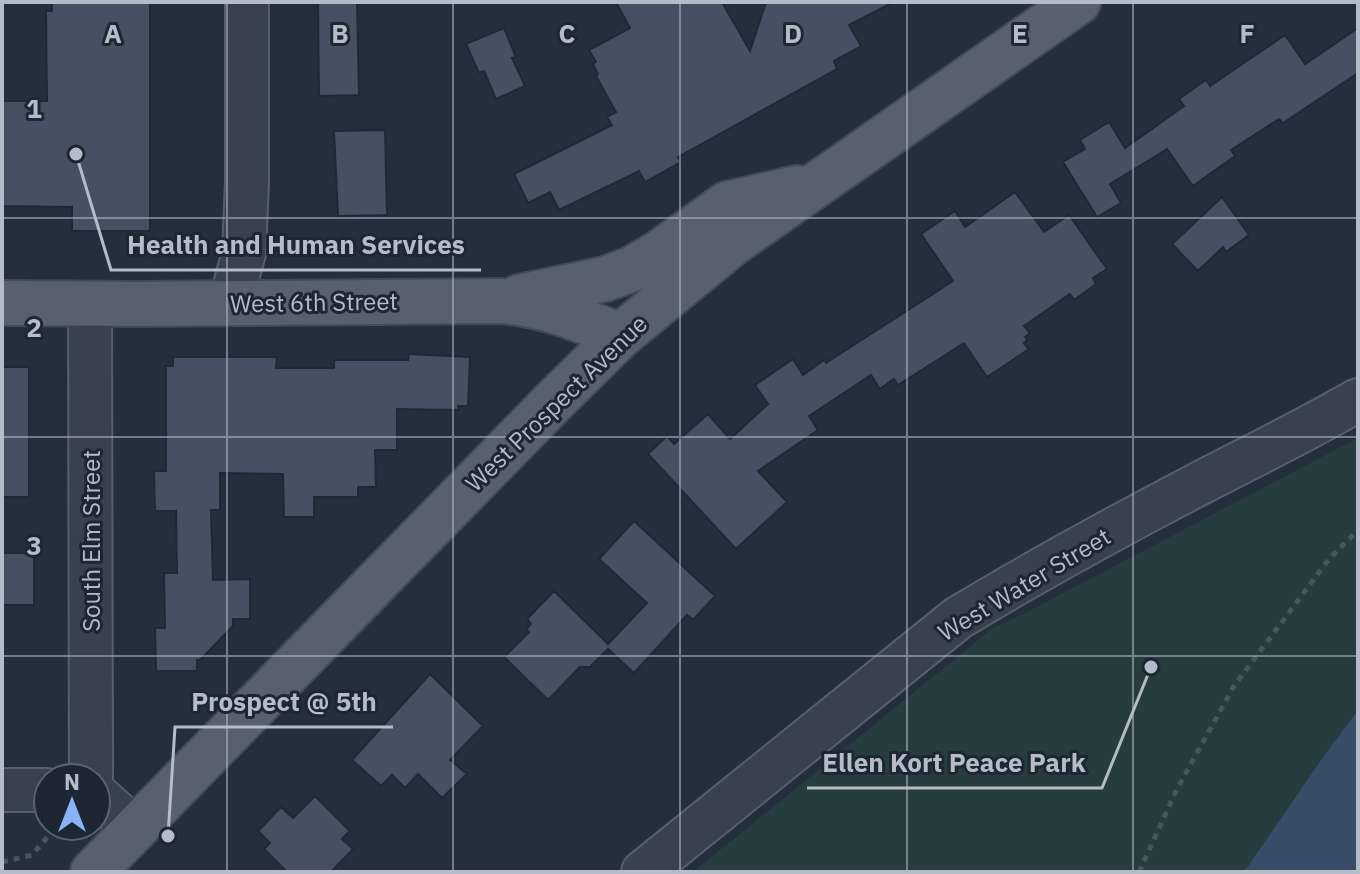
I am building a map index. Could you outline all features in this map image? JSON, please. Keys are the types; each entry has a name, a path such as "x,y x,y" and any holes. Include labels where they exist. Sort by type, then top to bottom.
{"main road":[{"name":"West Prospect Avenue","path":"93,872 620,336 733,243 1078,2"},
{"path":"501,301 605,279 632,269 727,204 815,184"},
{"name":"West 6th Street","path":"2,303 501,301 549,308 620,336"}],"street":[{"path":"230,303 245,239 247,2"},
{"name":"South Elm Street","path":"90,304 91,762"},
{"name":"West Water Street","path":"643,872 958,618 1163,503 1315,426 1358,400"},
{"path":"2,790 32,790"},
{"path":"112,808 135,829"}],"path":[{"path":"1139,872 1177,789 1234,686 1329,559 1358,530"},
{"path":"2,862 32,855 43,842"}],"green space":[{"path":"1358,438 1358,710 1244,872 693,872 993,628"}],"water":[{"path":"1358,710 1358,872 1244,872 1321,760"}],"building":[{"path":"52,2 150,2 150,231 72,231 72,207 2,206 2,101 47,101 46,11 52,11"},
{"path":"318,2 357,2 359,95 319,96"},
{"path":"616,2 722,2 750,51 766,2 894,2 849,25 861,46 834,61 837,69 678,157 681,162 645,182 639,171 559,210 550,192 528,203 514,174 612,125 607,117 616,112 596,76 598,74 593,64 596,62 589,50 630,28"},
{"path":"504,28 516,57 512,58 525,86 496,99 484,71 479,73 466,44"},
{"path":"1358,28 1358,73 1283,123 1279,119 1231,150 1235,156 1193,186 1167,149 1110,184 1121,203 1097,217 1063,162 1085,149 1080,140 1109,122 1125,148 1184,106 1179,99 1206,80 1210,86 1285,35 1305,64"},
{"path":"385,130 387,215 338,216 334,131"},
{"path":"1015,192 1044,232 1069,215 1107,269 1093,278 1096,284 1074,300 1070,294 1024,326 1030,333 1024,343 1029,349 987,377 964,343 898,385 894,379 880,389 871,375 809,416 818,430 758,471 787,502 736,549 648,454 667,436 674,444 708,414 730,439 768,404 755,385 793,359 803,375 824,360 826,363 953,281 921,234 955,211 965,227"},
{"path":"1222,197 1249,235 1226,252 1223,247 1198,271 1172,244"},
{"path":"409,354 470,357 468,406 458,406 458,410 397,409 397,450 375,450 376,487 358,487 358,497 314,497 314,517 284,517 283,474 220,473 220,510 211,510 213,580 250,579 250,619 233,619 233,626 197,660 197,671 156,671 155,628 165,628 164,573 177,573 176,511 155,511 154,471 166,471 166,366 173,366 173,357 277,357 276,368 334,368 334,360 408,360"},
{"path":"2,367 29,367 29,497 2,497"},
{"path":"634,521 715,596 693,620 687,615 634,673 608,649 590,667 580,667 548,700 504,657 529,632 526,629 531,624 527,619 554,591 608,644 647,603 599,559"},
{"path":"2,553 34,553 34,605 2,605"},
{"path":"430,674 483,726 450,760 467,774 442,798 418,774 405,788 392,775 381,786 352,760"},
{"path":"315,796 350,831 342,839 353,849 331,872 287,872 264,849 270,843 258,831 281,807 293,818"}],"place":[{"name":"Health and Human Services","path":"76,154"},
{"name":"Ellen Kort Peace Park","path":"1151,667"},
{"name":"Prospect @ 5th","path":"168,836"}]}
